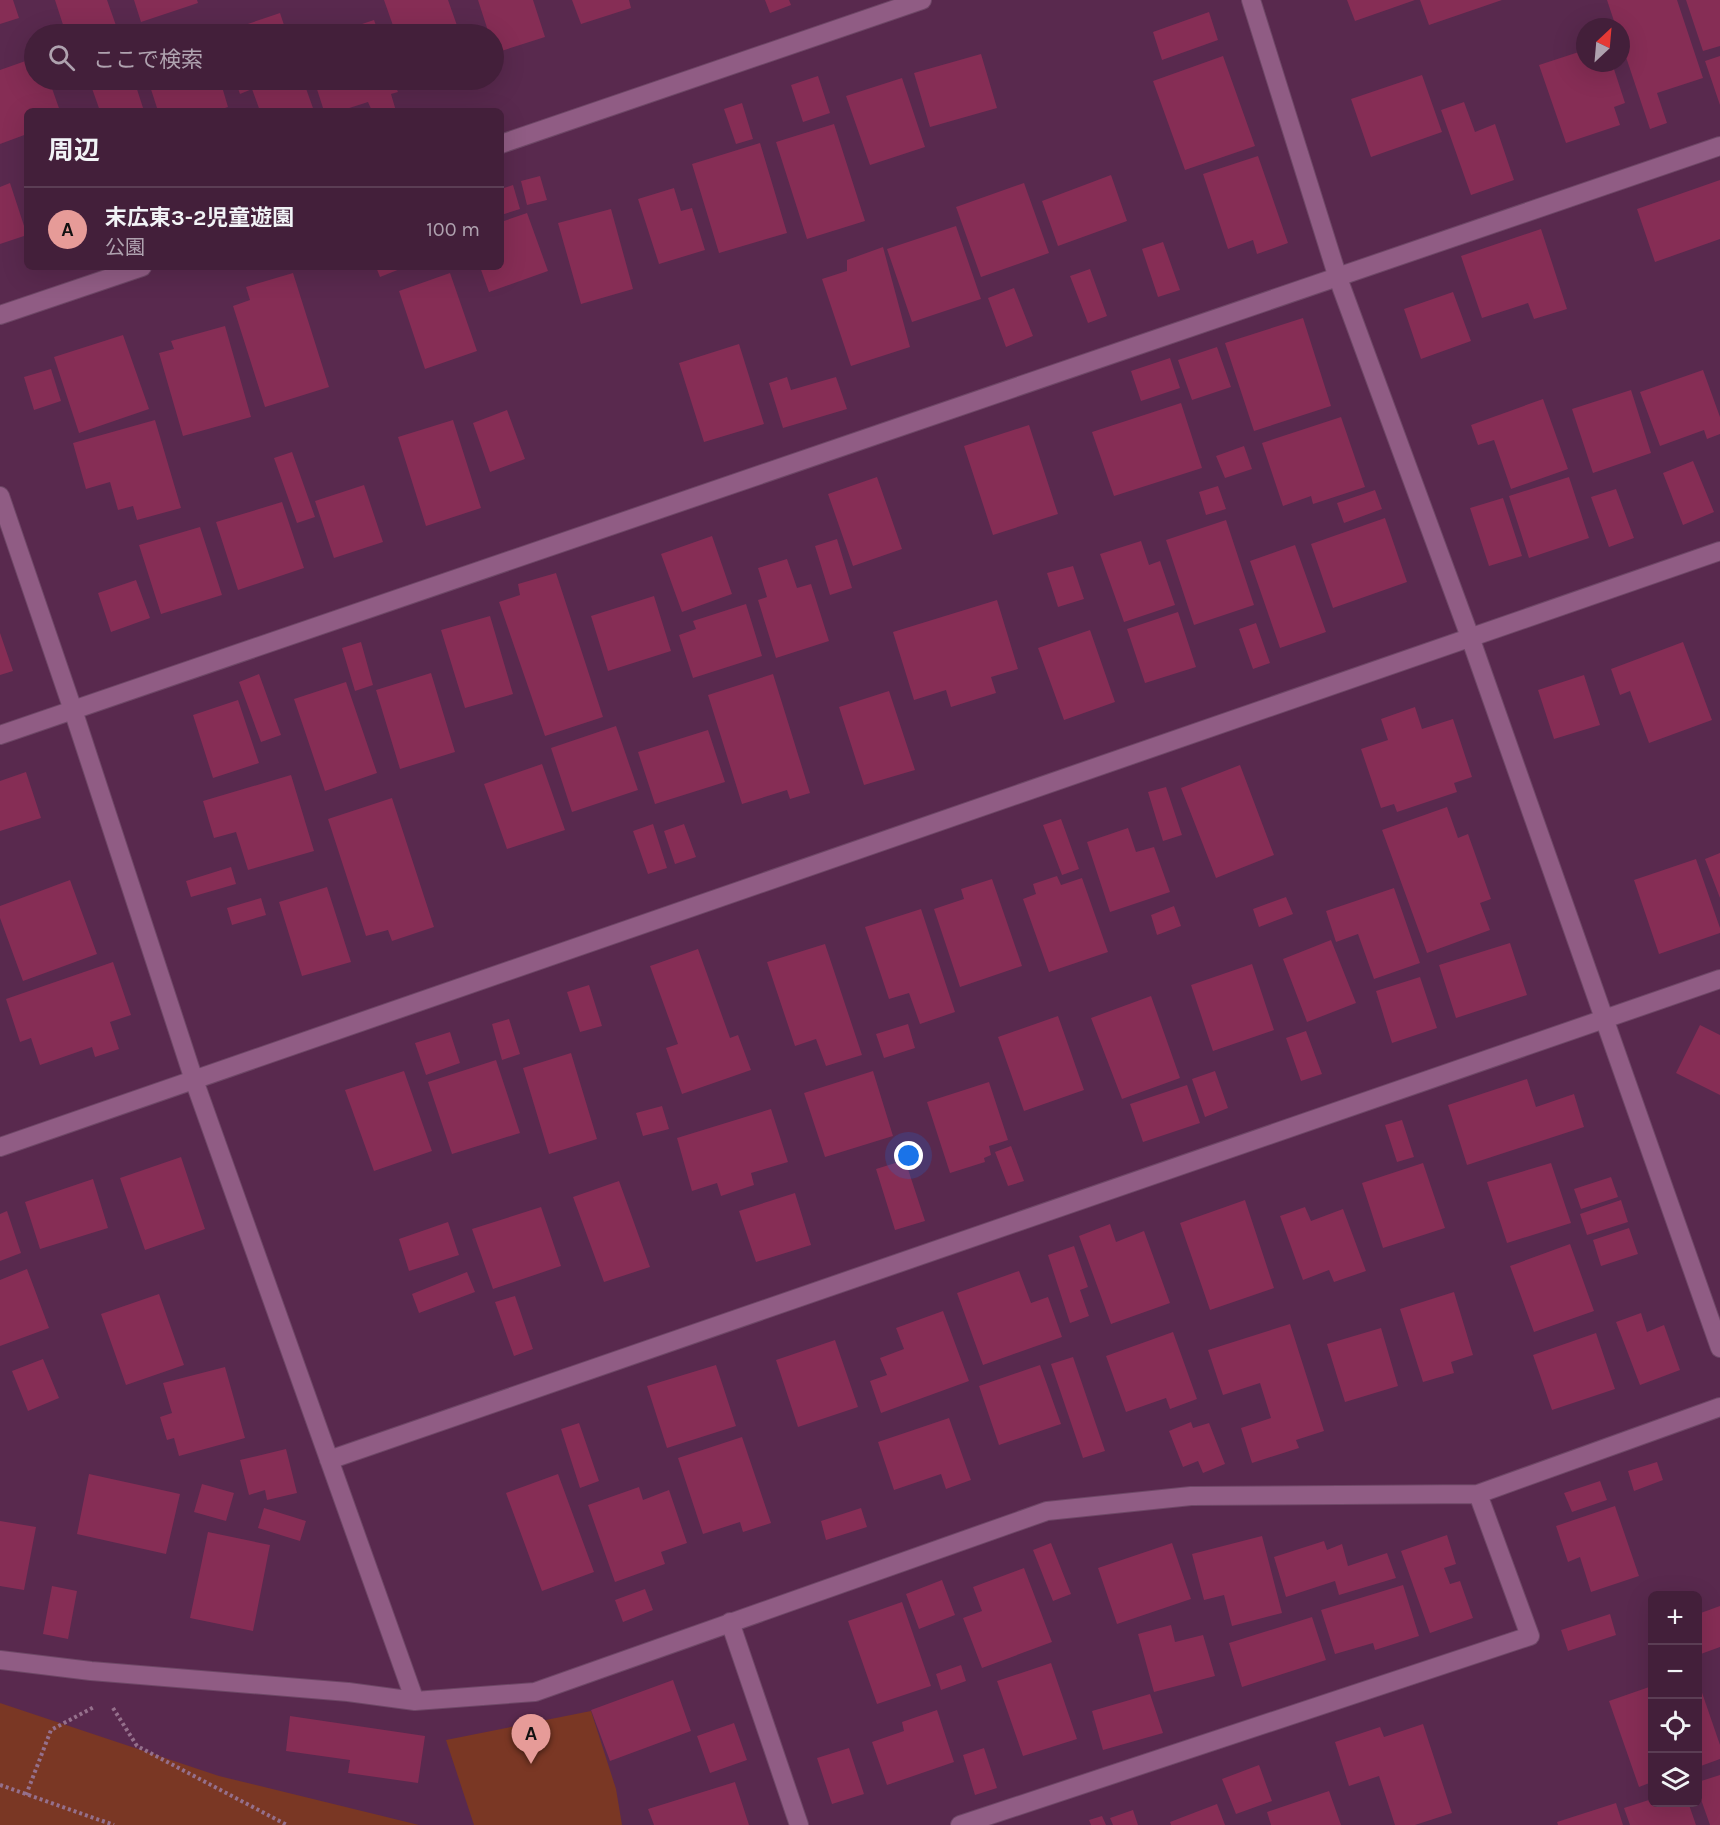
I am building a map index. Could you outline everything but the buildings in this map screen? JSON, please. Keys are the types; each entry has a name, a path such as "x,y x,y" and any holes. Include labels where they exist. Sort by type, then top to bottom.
{"street":[{"path":"504,143 922,0"},
{"path":"1251,0 1338,278 1470,637 1720,1348"},
{"path":"0,735 1720,146"},
{"path":"0,315 133,270"},
{"path":"0,496 73,710 194,1080 415,1701"},
{"path":"0,1147 1720,551"},
{"path":"329,1460 1720,979"},
{"path":"0,1660 91,1671 348,1692 415,1701 535,1692 1047,1511 1191,1496 1478,1494 1720,1407"},
{"path":"960,1825 1530,1636 1478,1494"},
{"path":"730,1622 799,1825"}],"path":[{"path":"91,1671 137,1746 287,1825"},
{"path":"26,1795 51,1730 108,1700"},
{"path":"0,1785 114,1825"}],"shaded area":[{"path":"0,1703 219,1776 419,1825 0,1825"},
{"path":"591,1711 616,1789 622,1825 474,1825 446,1740"}],"place":[{"name":"末広東3-2児童遊園","path":"531,1764"}]}
